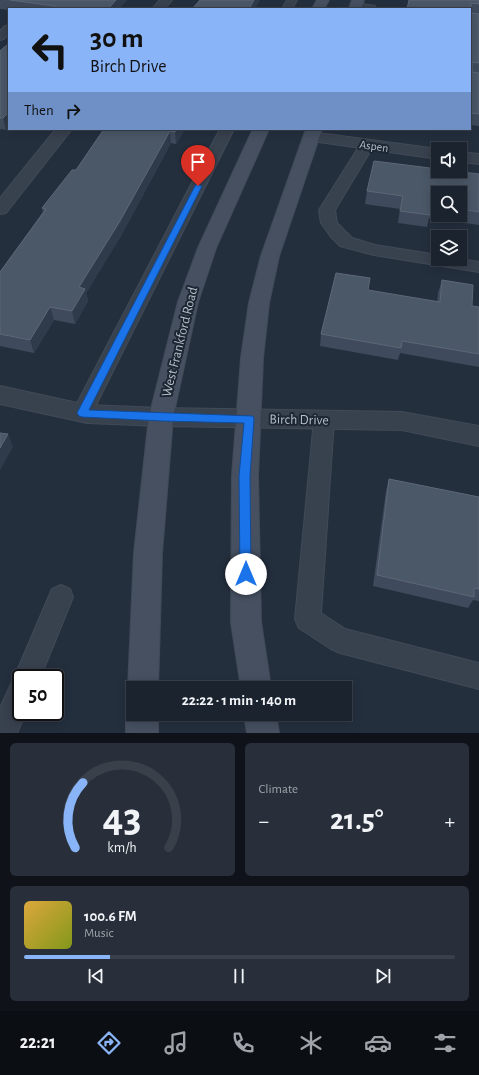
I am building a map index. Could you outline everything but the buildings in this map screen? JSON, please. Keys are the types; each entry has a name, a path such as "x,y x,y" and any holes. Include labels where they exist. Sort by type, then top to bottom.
{"main road":[{"name":"West Frankford Road","path":"143,681 148,553 162,417 188,302 207,248 261,130"},
{"path":"255,681 246,622 244,476 252,358 259,303 270,256 312,133"},
{"path":"142,721 142,733"},
{"path":"261,721 263,733"}],"street":[{"path":"159,8 166,0"},
{"path":"357,5 368,8"},
{"path":"0,209 63,130"},
{"name":"Aspen","path":"312,133 367,145 431,153"},
{"path":"467,158 479,159"},
{"name":"Birch Drive","path":"0,395 82,413 162,417 402,421 479,436"}],"lane":[{"path":"0,36 8,29"},
{"path":"82,413 226,130"},
{"path":"367,145 327,210 329,223 337,234 346,242 374,250 479,267"},
{"path":"324,420 308,619 340,640 479,676"},
{"path":"31,669 61,597"},
{"path":"3,733 12,712"}],"route":[{"path":"198,186 82,413 249,419 244,476 246,574"}]}
